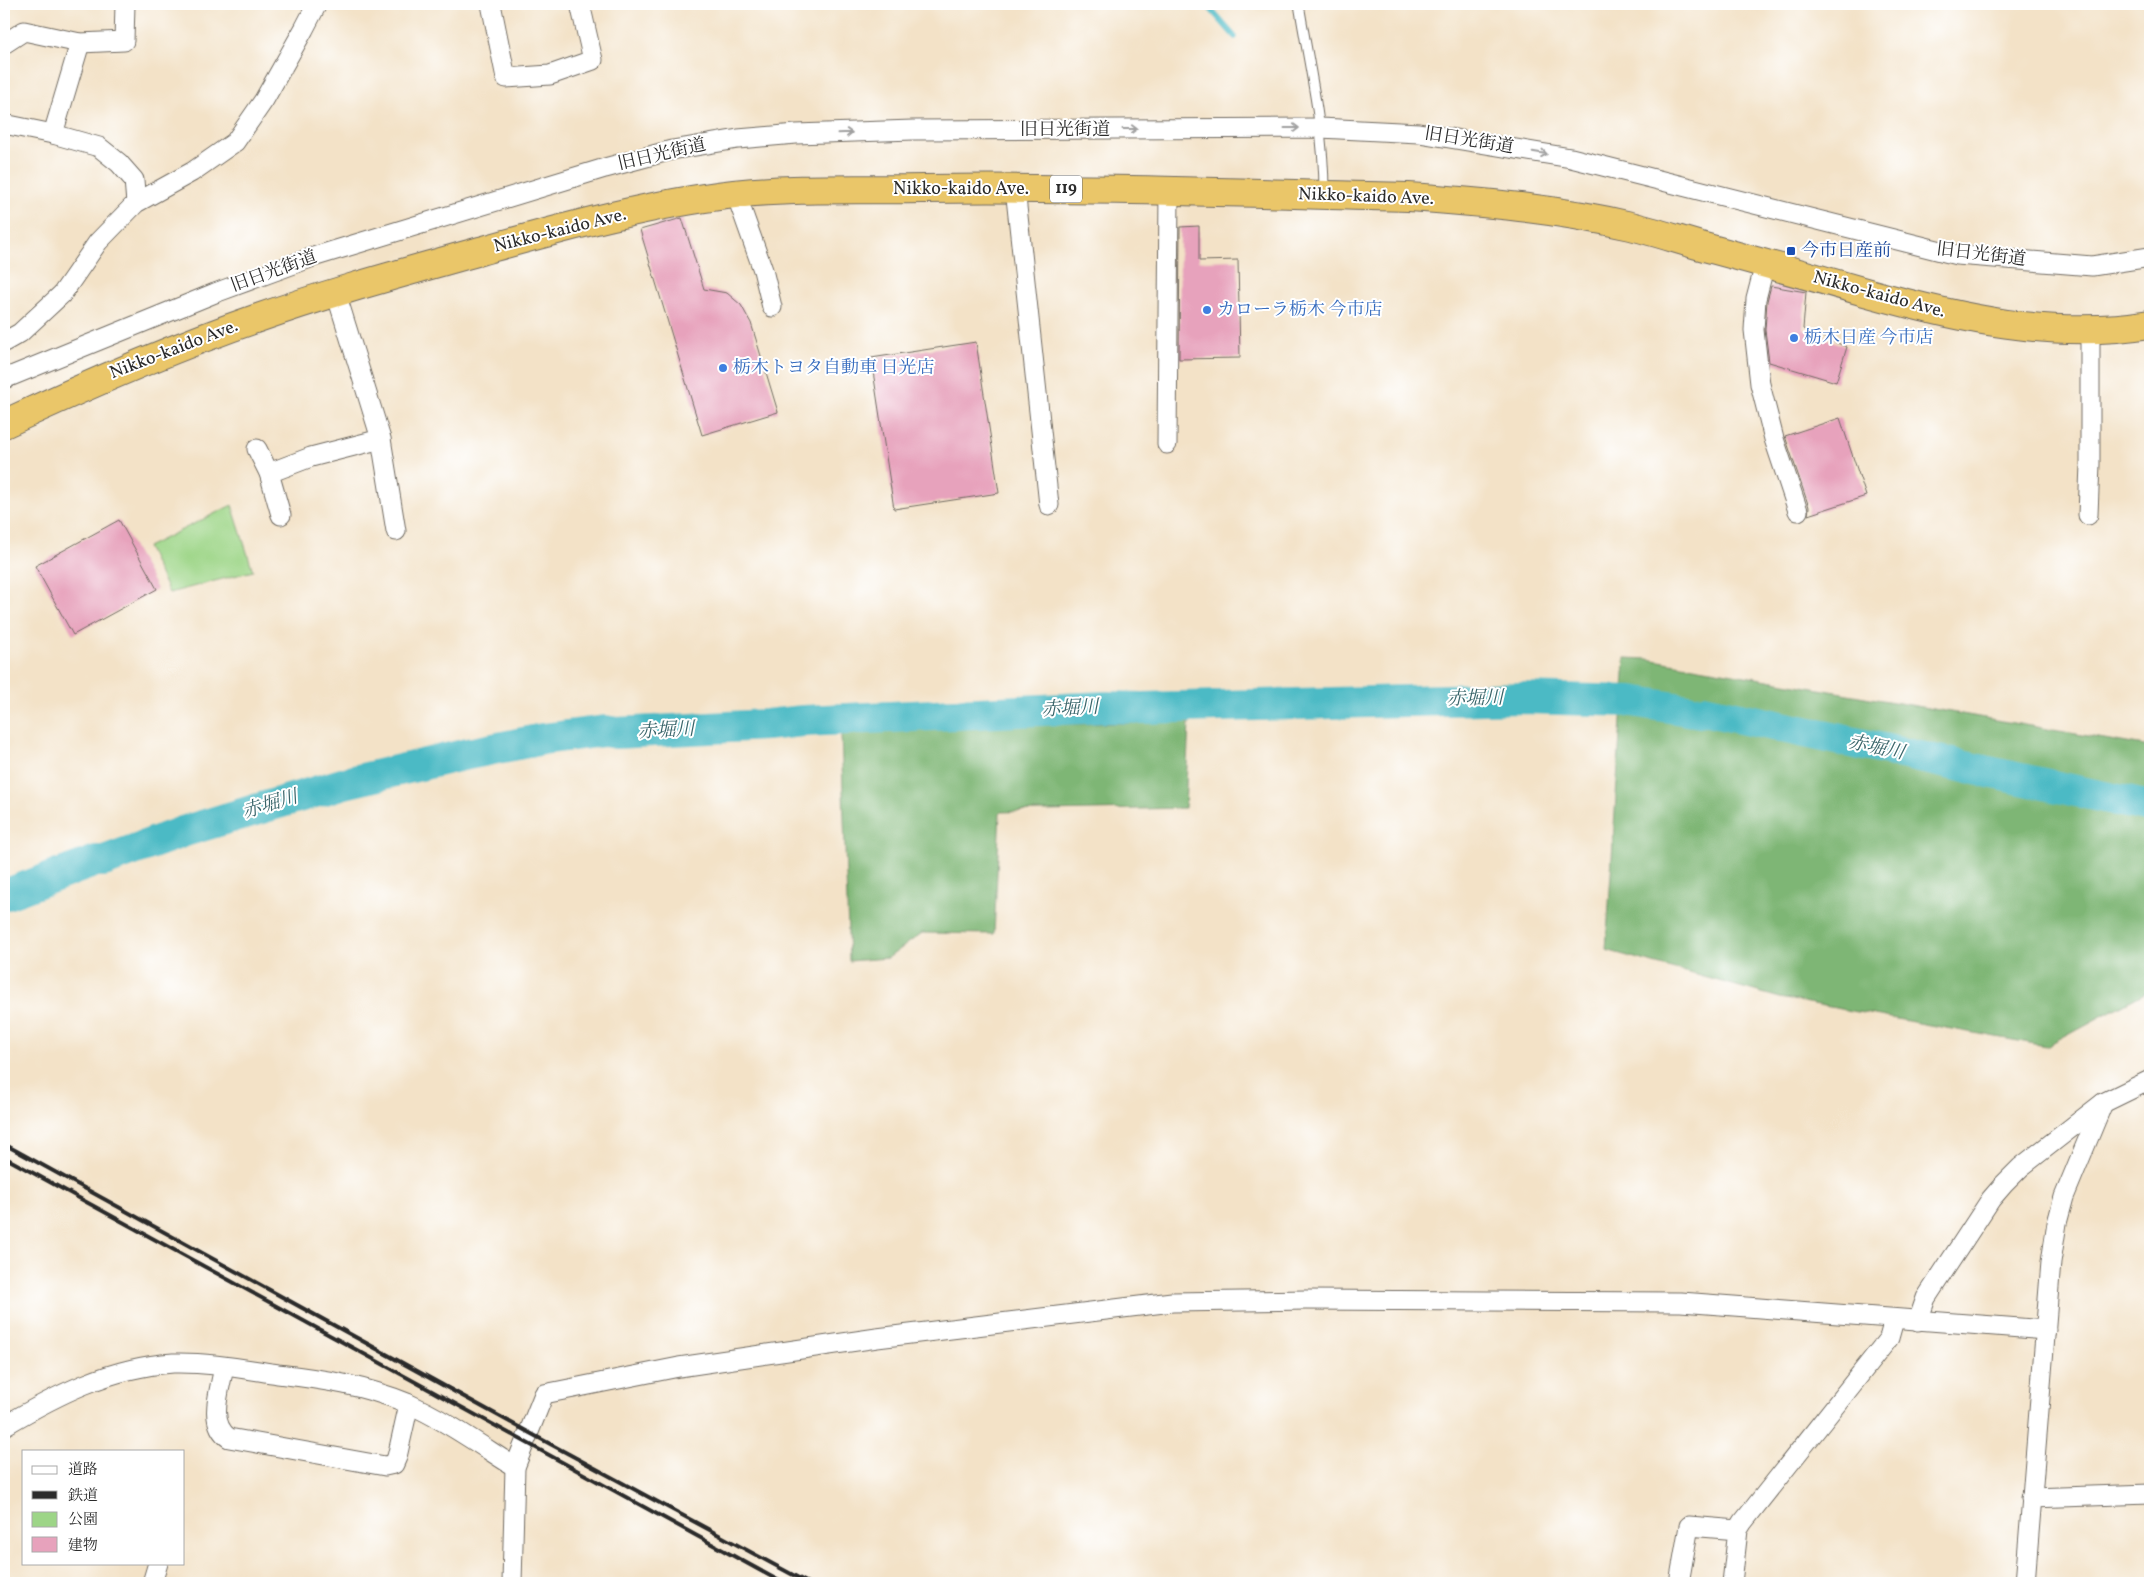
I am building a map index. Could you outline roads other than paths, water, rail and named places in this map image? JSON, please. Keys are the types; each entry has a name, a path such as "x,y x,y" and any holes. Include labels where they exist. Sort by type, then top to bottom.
{"highway":[{"name":"Nikko-kaido Ave.","path":"4,424 102,379 177,348 258,318 336,293 559,229 681,202 736,194 788,190 1016,188 1408,197 1471,201 1530,208 1632,226 1940,313 2017,326 2090,330 2150,324"}],"street":[{"path":"4,44 24,31 80,43 124,41 125,4"},
{"path":"4,342 20,333 62,294 98,242 136,203 192,172 235,142 264,100 317,4"},
{"path":"491,4 506,78 550,76 593,60 580,4"},
{"path":"53,134 80,43"},
{"path":"4,124 53,134 99,147 119,163 134,180 136,203"},
{"name":"旧日光街道","path":"4,379 196,300 313,257 606,168 672,150 738,139 796,134 923,130 1320,128 1419,133 1571,158 1957,255 2092,266 2150,258"},
{"path":"1016,188 1049,505"},
{"path":"1167,444 1169,191"},
{"path":"736,194 763,270 772,307"},
{"path":"1765,264 1756,299 1754,330 1760,384 1774,439 1798,512"},
{"path":"336,293 381,439 396,531"},
{"path":"2088,515 2090,330"},
{"path":"269,473 311,457 381,439"},
{"path":"257,448 269,473 281,515"},
{"path":"1918,1321 1926,1298 1991,1199 2021,1168 2103,1103 2150,1080"},
{"path":"2025,1583 2051,1262 2064,1197 2103,1103"},
{"path":"512,1583 515,1466 544,1394 689,1366 886,1337 1172,1302 1306,1300 1681,1302 1894,1320 2046,1330"},
{"path":"1732,1583 1738,1530 1889,1338 1894,1320"},
{"path":"4,1426 67,1391 121,1372 174,1363 224,1367 357,1386 408,1404 515,1466"},
{"path":"224,1367 216,1420 221,1433 229,1438 385,1466 394,1464 397,1457 408,1404"},
{"path":"2031,1498 2150,1494"},
{"path":"1679,1583 1689,1526 1738,1530"},
{"path":"152,1583 158,1564"}],"lane":[{"path":"1298,4 1320,128 1324,164 1324,195"}],"waterway":[{"path":"1206,4 1235,37"},
{"name":"赤堀川","path":"4,895 185,831 345,783 463,755 543,739 605,731 616,733 766,725 803,721 1106,707 1143,708 1522,698 1632,701 1700,712 1703,710 2150,807"}],"railway":[{"path":"4,1144 528,1432 808,1583"},
{"path":"4,1157 783,1583"}],"place":[{"name":"今市日産前","path":"1791,251"},
{"name":"カローラ栃木 今市店","path":"1207,310"},
{"name":"栃木日産 今市店","path":"1794,338"},
{"name":"栃木トヨタ自動車 日光店","path":"723,368"}]}
